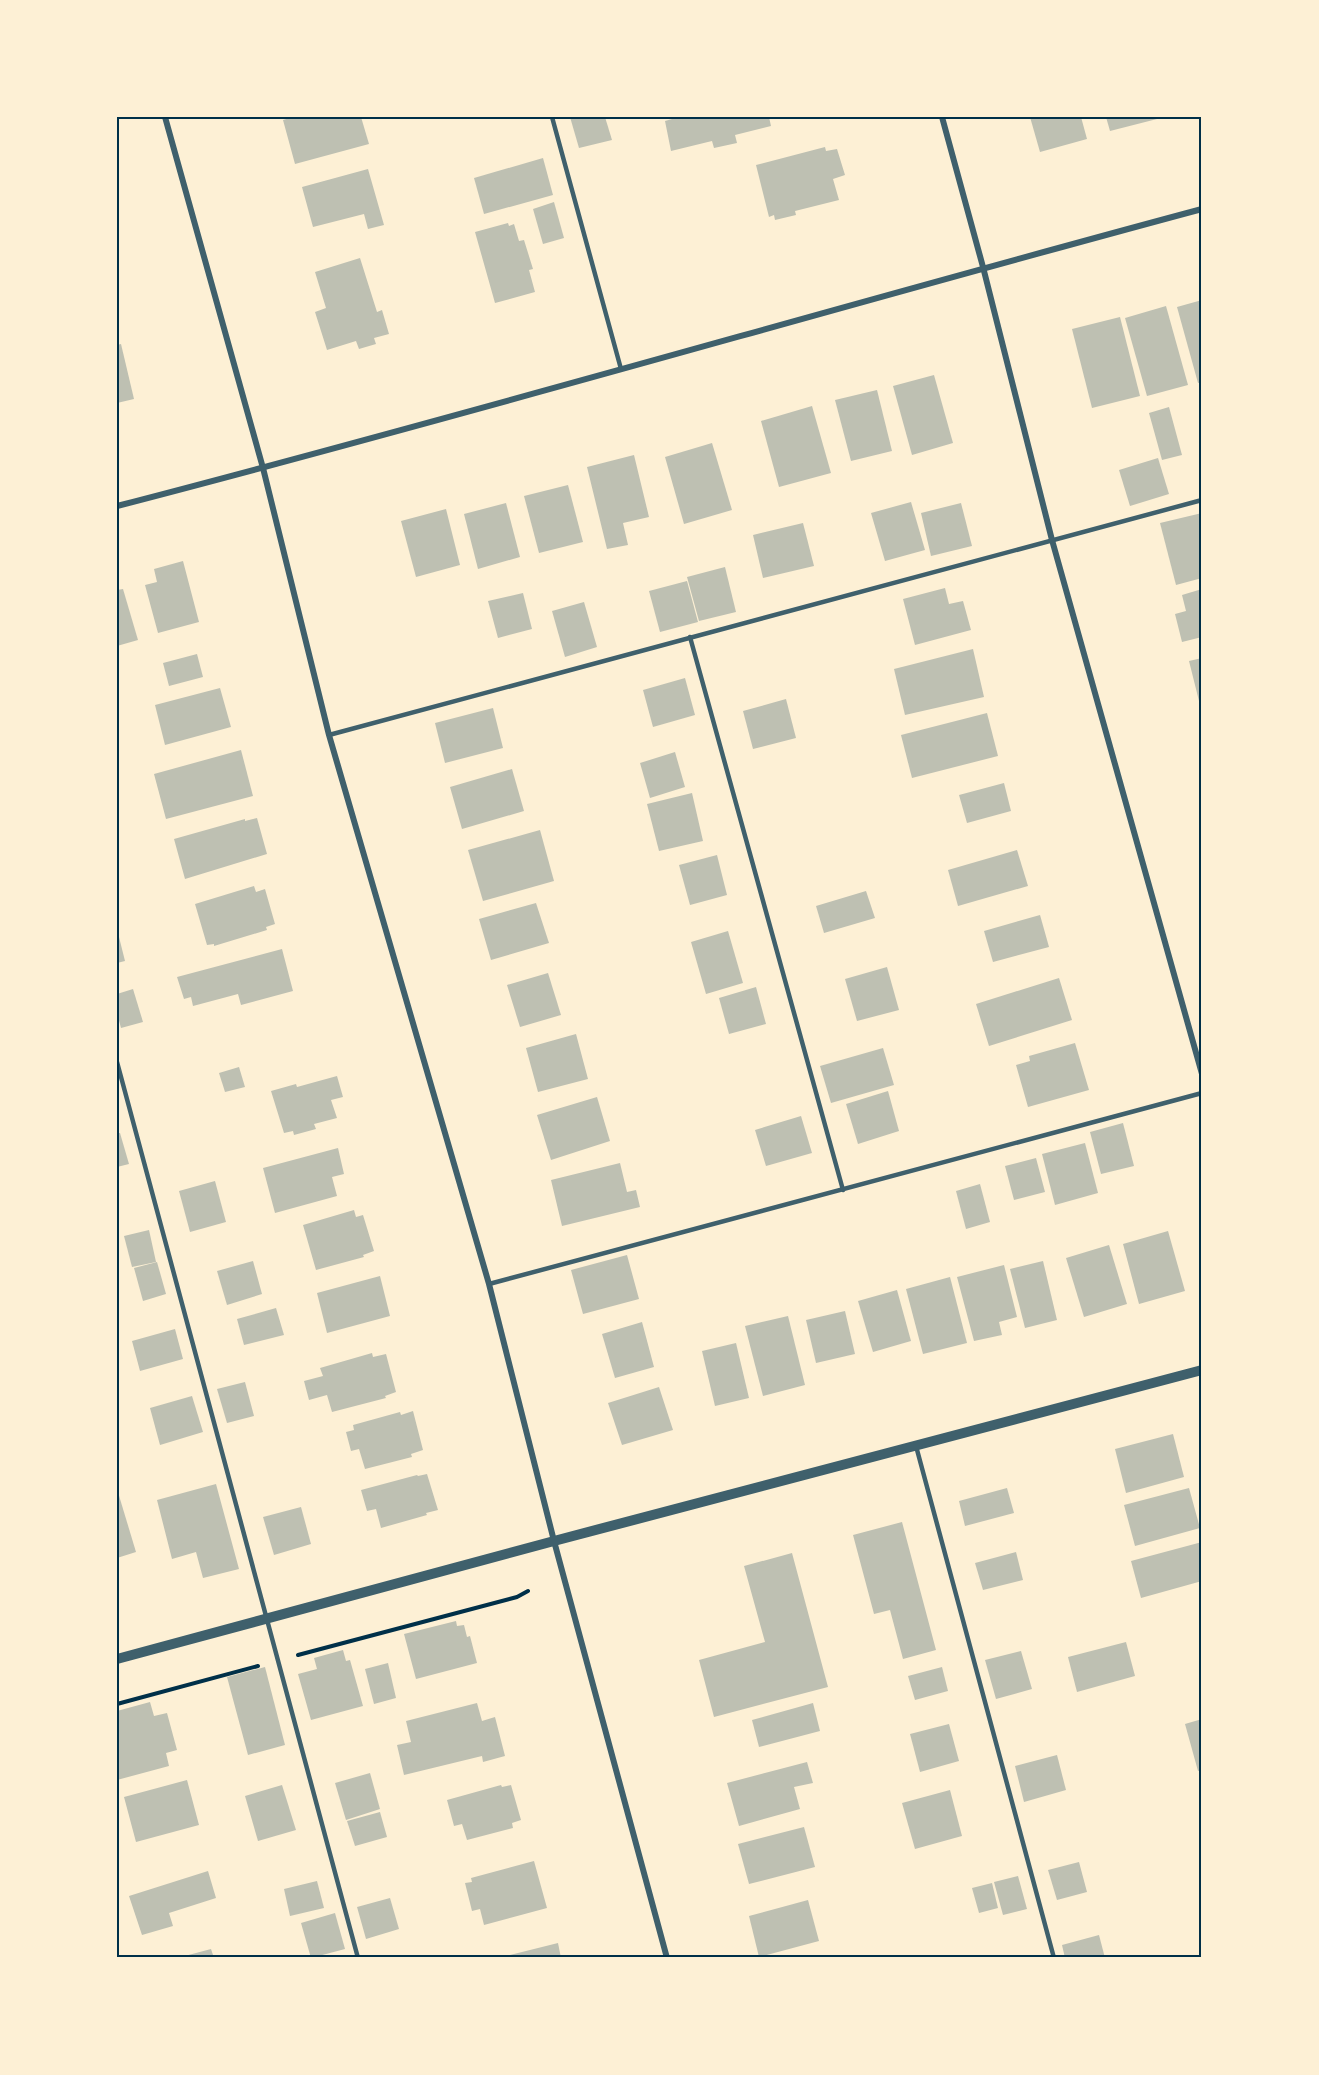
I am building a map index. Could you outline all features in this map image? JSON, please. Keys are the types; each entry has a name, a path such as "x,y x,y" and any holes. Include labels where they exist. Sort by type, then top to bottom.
{"street":[{"path":"165,117 263,468 329,735 489,1284 554,1541 667,1958"},
{"path":"942,117 983,267 1052,540 1202,1074"},
{"path":"117,506 263,468 1202,208"},
{"path":"117,1659 1202,1370"}],"lane":[{"path":"552,117 621,369"},
{"path":"329,735 1202,500"},
{"path":"690,637 843,1190"},
{"path":"117,1062 358,1958"},
{"path":"489,1284 1202,1093"},
{"path":"916,1446 1054,1958"}],"path":[{"path":"117,1704 505,1600 528,1591"}],"building":[{"path":"293,117 361,117 369,144 295,164 283,120"},
{"path":"570,117 605,117 612,140 579,148"},
{"path":"672,117 769,117 771,126 735,135 737,143 714,148 712,141 671,151 665,121"},
{"path":"1030,117 1081,117 1087,139 1040,152"},
{"path":"1106,117 1156,117 1157,119 1110,131"},
{"path":"825,147 826,151 837,149 845,175 833,179 839,200 795,211 796,215 775,220 774,215 769,217 756,165"},
{"path":"543,158 553,195 484,214 474,178"},
{"path":"368,169 384,225 368,229 364,214 313,227 302,187"},
{"path":"554,202 564,238 543,244 533,209"},
{"path":"508,223 509,226 514,224 519,241 524,240 533,269 529,270 535,292 495,303 475,232"},
{"path":"360,258 377,312 382,310 389,334 374,338 376,344 359,349 356,341 327,350 315,312 326,308 315,272"},
{"path":"1202,300 1202,382 1198,383 1177,307"},
{"path":"1166,306 1188,385 1147,396 1125,318"},
{"path":"1120,317 1140,396 1092,408 1072,329"},
{"path":"121,344 134,399 117,403 117,345"},
{"path":"934,375 953,443 912,455 893,386"},
{"path":"877,390 892,451 851,461 835,400"},
{"path":"812,406 831,473 779,487 761,421"},
{"path":"1169,407 1182,455 1162,460 1149,413"},
{"path":"712,443 732,510 684,524 665,457"},
{"path":"634,455 649,517 623,523 628,545 607,549 587,467"},
{"path":"1158,458 1169,494 1130,506 1119,470"},
{"path":"568,485 583,542 539,553 524,496"},
{"path":"911,502 925,550 885,561 871,513"},
{"path":"506,503 520,557 478,569 464,514"},
{"path":"961,503 972,546 931,556 921,513"},
{"path":"446,509 460,565 416,577 401,521"},
{"path":"1202,513 1202,578 1176,585 1160,523"},
{"path":"803,523 814,566 763,578 753,535"},
{"path":"183,561 199,622 158,633 145,585 157,582 154,569"},
{"path":"725,567 736,612 699,621 687,577"},
{"path":"687,581 698,622 660,632 649,591"},
{"path":"945,588 949,604 963,601 971,630 915,645 903,599"},
{"path":"123,589 138,640 117,646 117,590"},
{"path":"1202,589 1202,637 1182,642 1175,614 1186,611 1182,595"},
{"path":"523,593 532,629 498,638 488,601"},
{"path":"584,602 597,647 565,657 552,611"},
{"path":"973,649 984,697 905,715 894,669"},
{"path":"197,654 203,677 169,686 163,663"},
{"path":"1202,658 1202,709 1201,709 1189,661"},
{"path":"685,678 695,715 653,727 643,690"},
{"path":"220,688 231,727 165,745 155,705"},
{"path":"786,699 796,738 753,749 743,711"},
{"path":"493,708 503,748 445,763 435,723"},
{"path":"987,713 998,756 912,778 901,735"},
{"path":"241,750 253,796 166,819 154,774"},
{"path":"675,752 685,787 650,798 640,763"},
{"path":"512,769 524,811 462,829 450,787"},
{"path":"1004,783 1011,811 967,823 959,795"},
{"path":"692,793 703,841 659,851 647,804"},
{"path":"257,818 267,854 185,879 174,839 245,819 245,821"},
{"path":"540,830 554,881 483,901 468,850"},
{"path":"1017,850 1028,886 958,906 948,870"},
{"path":"717,855 727,895 690,905 679,865"},
{"path":"254,886 256,892 265,889 275,924 266,927 267,930 214,946 214,944 207,945 195,904"},
{"path":"866,891 875,918 824,933 816,906"},
{"path":"536,903 549,943 491,960 479,919"},
{"path":"1040,915 1049,947 993,962 984,931"},
{"path":"728,931 743,983 706,994 691,942"},
{"path":"117,934 125,961 117,963"},
{"path":"282,949 293,991 241,1005 238,994 193,1006 191,997 184,999 177,977"},
{"path":"887,967 899,1010 857,1021 845,979"},
{"path":"548,973 561,1015 520,1027 507,985"},
{"path":"1059,978 1072,1020 989,1046 976,1004"},
{"path":"756,987 766,1024 729,1034 719,998"},
{"path":"133,989 143,1022 121,1028 117,1013 117,994"},
{"path":"576,1034 588,1079 538,1092 526,1048"},
{"path":"1075,1043 1089,1090 1028,1107 1016,1065 1030,1061 1029,1056"},
{"path":"883,1048 894,1085 831,1103 820,1066"},
{"path":"239,1067 245,1087 225,1092 219,1073"},
{"path":"337,1076 343,1097 331,1100 337,1118 314,1124 316,1129 294,1135 293,1131 284,1133 271,1091 296,1084 297,1087"},
{"path":"888,1091 899,1131 858,1144 846,1104"},
{"path":"597,1097 610,1141 551,1160 537,1115"},
{"path":"801,1116 812,1153 766,1166 755,1130"},
{"path":"1123,1123 1134,1166 1101,1174 1090,1132"},
{"path":"117,1133 120,1133 129,1164 117,1167"},
{"path":"1085,1143 1098,1193 1055,1205 1042,1154"},
{"path":"338,1148 344,1174 332,1177 337,1196 275,1213 263,1168"},
{"path":"1036,1158 1045,1192 1014,1200 1005,1166"},
{"path":"620,1163 627,1192 636,1190 640,1207 562,1226 551,1180"},
{"path":"215,1181 226,1222 190,1232 179,1191"},
{"path":"980,1184 990,1222 966,1229 956,1191"},
{"path":"354,1210 356,1217 363,1215 374,1251 363,1255 364,1257 316,1270 303,1225"},
{"path":"149,1230 156,1262 132,1267 124,1236"},
{"path":"1168,1231 1185,1291 1139,1304 1123,1244"},
{"path":"1109,1245 1127,1304 1084,1317 1066,1258"},
{"path":"627,1255 639,1299 583,1314 571,1270"},
{"path":"253,1261 262,1294 227,1305 217,1271"},
{"path":"1043,1261 1057,1320 1025,1328 1010,1269"},
{"path":"157,1262 166,1294 143,1301 134,1268"},
{"path":"1004,1265 1017,1317 999,1322 1002,1335 974,1341 957,1277"},
{"path":"380,1276 390,1316 327,1333 317,1293"},
{"path":"950,1277 967,1343 923,1354 906,1289"},
{"path":"897,1290 911,1341 873,1352 858,1301"},
{"path":"276,1308 284,1335 244,1345 237,1319"},
{"path":"845,1311 855,1354 816,1363 806,1320"},
{"path":"788,1316 805,1385 763,1396 745,1326"},
{"path":"642,1322 654,1367 615,1378 602,1334"},
{"path":"175,1329 183,1359 140,1371 132,1341"},
{"path":"736,1343 749,1398 715,1406 702,1351"},
{"path":"372,1353 373,1357 386,1354 396,1392 385,1396 386,1398 332,1412 327,1395 309,1400 304,1381 323,1376 320,1368"},
{"path":"245,1382 254,1416 227,1423 217,1389"},
{"path":"659,1387 673,1430 622,1445 608,1403"},
{"path":"192,1396 203,1432 160,1445 150,1408"},
{"path":"413,1411 423,1450 411,1454 412,1457 365,1469 359,1449 351,1451 346,1432 354,1430 353,1425 400,1412 401,1415"},
{"path":"1173,1434 1184,1477 1126,1493 1115,1449"},
{"path":"427,1474 438,1510 381,1528 376,1509 367,1511 361,1490"},
{"path":"216,1484 239,1569 203,1578 196,1552 172,1559 157,1500"},
{"path":"1007,1488 1014,1513 965,1526 959,1501"},
{"path":"1189,1488 1200,1528 1135,1546 1124,1505"},
{"path":"117,1489 136,1552 117,1558"},
{"path":"301,1507 311,1544 274,1555 263,1517"},
{"path":"902,1522 936,1650 903,1659 890,1610 874,1614 853,1535"},
{"path":"1202,1542 1202,1581 1141,1598 1131,1561"},
{"path":"1016,1552 1023,1580 983,1590 975,1563"},
{"path":"792,1553 828,1687 714,1717 699,1660 765,1642 744,1566"},
{"path":"456,1621 457,1626 464,1625 467,1637 470,1636 477,1663 416,1679 404,1634"},
{"path":"1126,1642 1135,1676 1077,1692 1068,1657"},
{"path":"343,1650 346,1661 350,1660 363,1706 311,1720 298,1674 317,1669 314,1658"},
{"path":"1021,1651 1032,1689 996,1699 985,1660"},
{"path":"388,1663 396,1698 374,1704 365,1669"},
{"path":"265,1667 285,1745 248,1755 227,1677"},
{"path":"942,1667 948,1691 915,1700 908,1676"},
{"path":"150,1702 154,1716 167,1713 177,1750 166,1753 169,1766 117,1780 117,1711"},
{"path":"477,1703 482,1721 495,1717 505,1756 483,1762 482,1756 404,1775 397,1745 411,1742 406,1721"},
{"path":"813,1703 820,1731 759,1747 752,1720"},
{"path":"1202,1719 1202,1770 1198,1771 1185,1724"},
{"path":"949,1724 959,1761 920,1772 910,1734"},
{"path":"1057,1755 1066,1790 1024,1802 1015,1766"},
{"path":"807,1762 813,1783 794,1787 800,1809 739,1826 727,1783"},
{"path":"370,1773 380,1809 346,1820 335,1783"},
{"path":"187,1780 199,1825 136,1842 124,1797"},
{"path":"282,1785 296,1830 258,1841 245,1796"},
{"path":"501,1785 502,1787 511,1785 521,1820 512,1823 513,1828 467,1840 462,1824 454,1826 447,1800"},
{"path":"950,1790 962,1836 915,1849 902,1803"},
{"path":"380,1812 387,1837 355,1846 347,1821"},
{"path":"804,1827 815,1867 749,1884 738,1844"},
{"path":"534,1861 547,1908 484,1925 480,1909 472,1911 465,1883 472,1882 471,1878"},
{"path":"1079,1862 1087,1892 1057,1900 1048,1870"},
{"path":"208,1871 216,1898 169,1913 173,1926 142,1935 129,1896"},
{"path":"1018,1876 1027,1909 1003,1915 994,1882"},
{"path":"317,1881 324,1908 290,1916 284,1889"},
{"path":"992,1883 998,1908 979,1913 972,1888"},
{"path":"390,1898 399,1929 366,1939 357,1907"},
{"path":"808,1900 819,1941 759,1957 749,1916"},
{"path":"335,1913 345,1949 311,1958 301,1923"},
{"path":"1099,1935 1105,1958 1065,1958 1062,1945"},
{"path":"558,1943 561,1958 502,1958 502,1957"},
{"path":"211,1949 214,1958 181,1958 181,1957"}]}
